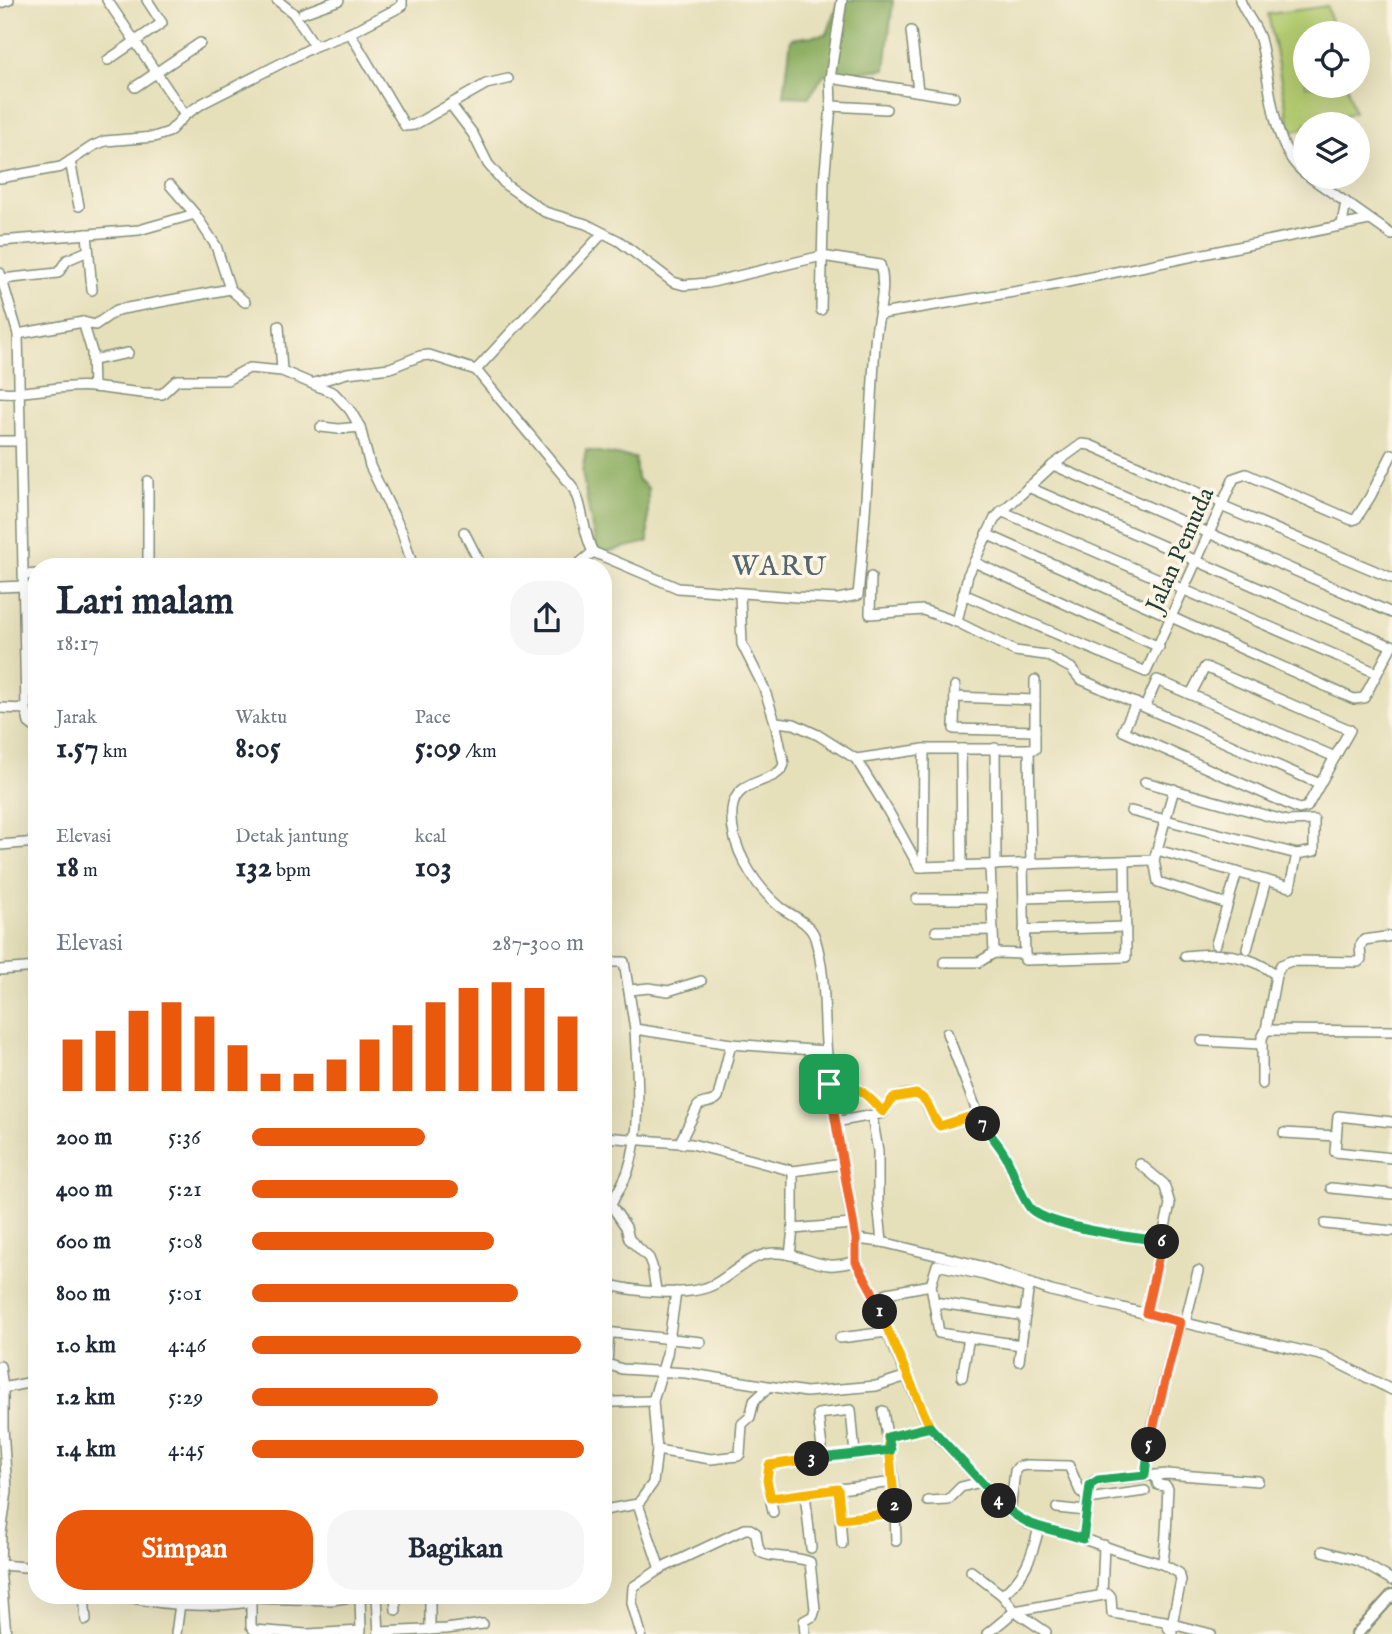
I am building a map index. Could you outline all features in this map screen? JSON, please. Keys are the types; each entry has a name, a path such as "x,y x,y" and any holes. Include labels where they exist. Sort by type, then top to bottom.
{"street":[{"path":"0,3 9,0"},
{"path":"107,0 185,114"},
{"path":"108,60 162,23 147,0"},
{"path":"277,0 293,13 315,46"},
{"path":"303,13 339,0"},
{"path":"0,178 57,169 105,141 153,137 169,132 185,114 315,46 350,33 402,6 402,0"},
{"path":"821,310 825,172 831,107 830,78 842,0"},
{"path":"1240,0 1260,41 1278,132 1293,163"},
{"path":"911,31 918,91"},
{"path":"350,33 405,126 414,125 486,85 508,79"},
{"path":"135,87 200,43"},
{"path":"830,78 954,97"},
{"path":"451,104 473,134 488,164 506,185 545,212 586,224 619,241 673,282 684,285 708,283 822,256 880,265 881,314 875,339 869,465 858,595 838,598 740,594 734,591 678,588 612,560"},
{"path":"831,107 887,109"},
{"path":"71,161 79,205"},
{"path":"170,185 195,214 216,246 230,289 245,302"},
{"path":"1328,189 1392,235"},
{"path":"1342,225 1346,202"},
{"path":"0,241 139,230 195,214"},
{"path":"881,314 1043,287 1369,220"},
{"path":"476,370 603,233"},
{"path":"87,234 92,290"},
{"path":"28,623 18,334 1,282 58,273 67,260 88,251"},
{"path":"18,334 83,322 95,325 117,310 230,289"},
{"path":"83,322 93,360 93,387"},
{"path":"279,326 282,371"},
{"path":"93,360 128,353"},
{"path":"314,383 347,373 390,368 420,356 435,357 476,370 572,485 578,494 585,532 593,552 607,558"},
{"path":"0,393 20,394 93,387 120,392 162,394 168,391 174,382 180,380 227,380 249,368 282,371 314,383 334,393 360,426 370,466 402,533 410,558"},
{"path":"321,427 339,429 360,426"},
{"path":"0,441 20,441"},
{"path":"957,622 974,562 986,534 1001,510 1053,465 1078,446 1086,444 1392,578"},
{"name":"Jalan Pemuda","path":"964,594 1146,672 1234,478 1242,474 1349,519 1356,519 1392,454"},
{"path":"1053,465 1392,612"},
{"path":"148,481 148,558"},
{"path":"986,534 1354,699 1364,698 1392,645 1028,487"},
{"path":"1001,510 1377,673"},
{"path":"464,532 477,558"},
{"path":"586,558 593,552"},
{"path":"974,562 1159,647"},
{"path":"871,578 870,614 923,610 957,622 1015,651 1046,655 1070,668 1080,679 1320,784"},
{"path":"0,587 25,586"},
{"path":"740,594 742,644 764,688 775,722 784,768 743,789 733,803 732,818 738,844 756,883 779,906 809,928 815,938 825,988 829,1084 856,1239 856,1262 872,1291 887,1332 930,1427 1010,1512 1028,1524 1104,1545 1178,1572 1181,1576 1171,1631"},
{"path":"1191,694 1205,667 1350,730 1335,757 1320,784 1307,807 1299,809 1124,731 1157,680 1335,757"},
{"path":"856,759 924,749 1035,749 1035,680"},
{"path":"955,686 954,729 1035,731"},
{"path":"28,697 28,718"},
{"path":"955,697 1035,700"},
{"path":"0,708 26,709"},
{"path":"775,722 794,724 818,735 856,759 919,867 1154,860"},
{"path":"994,953 992,899 995,748"},
{"path":"923,867 924,749"},
{"path":"961,749 962,866"},
{"path":"1029,749 1024,898 1025,960 1126,957 1125,861"},
{"path":"1131,811 1297,855 1314,851 1314,820 1287,821 1145,782"},
{"path":"1174,789 1154,860 1158,882 1227,904"},
{"path":"0,845 28,843"},
{"path":"1157,849 1290,887 1297,855"},
{"path":"1216,944 1237,872"},
{"path":"1247,949 1266,880"},
{"path":"1024,898 1125,895"},
{"path":"917,899 992,899"},
{"path":"1024,930 1126,927"},
{"path":"936,931 993,930"},
{"path":"1262,1084 1262,1044 1276,975 1281,965 1286,962 1358,962 1361,959 1360,946 1364,940 1392,936"},
{"path":"944,962 979,961 994,953 1025,954"},
{"path":"1185,956 1212,953 1237,955 1264,965 1276,975"},
{"path":"612,962 624,962 630,989 639,1079 635,1139 626,1176 612,1203"},
{"path":"0,970 28,968"},
{"path":"630,989 668,991 701,981"},
{"path":"635,1029 731,1044 826,1051"},
{"path":"1266,1030 1392,1031"},
{"path":"947,1033 978,1114 1005,1154 1027,1204 1035,1213 1060,1223 1163,1241"},
{"path":"1202,1041 1262,1044"},
{"path":"680,1142 698,1107 718,1097 731,1044"},
{"path":"829,1084 857,1087 883,1112"},
{"path":"835,1122 872,1116 883,1112 893,1098 916,1094 926,1100 940,1126 978,1114"},
{"path":"872,1116 878,1151 878,1202 882,1241"},
{"path":"1392,1122 1338,1116 1335,1152 1392,1158"},
{"path":"1284,1133 1336,1136"},
{"path":"612,1137 680,1142 793,1171 843,1164"},
{"path":"1140,1164 1164,1184 1170,1204 1146,1313"},
{"path":"790,1255 793,1171"},
{"path":"1331,1188 1392,1194"},
{"path":"612,1206 626,1227 629,1239 649,1258 656,1290"},
{"path":"793,1229 852,1224"},
{"path":"1325,1224 1389,1232"},
{"path":"856,1239 882,1241 981,1266 1029,1286"},
{"path":"612,1285 634,1289 696,1291 714,1284 747,1261 766,1254 790,1255 830,1265 856,1262"},
{"path":"1021,1345 939,1333 931,1285 937,1265 1324,1356 1392,1391"},
{"path":"1162,1564 1167,1543 1165,1515 1168,1489 1158,1485 1150,1475 1150,1435 1198,1271"},
{"path":"887,1293 931,1285"},
{"path":"1019,1362 1029,1286"},
{"path":"612,1509 638,1504 653,1483 657,1450 653,1401 662,1372 676,1292"},
{"path":"934,1302 1025,1316"},
{"path":"840,1338 887,1332"},
{"path":"612,1333 701,1342"},
{"path":"962,1377 969,1337"},
{"path":"0,1366 7,1502 1,1534 0,1567 1,1610 6,1634"},
{"path":"612,1366 686,1373 806,1392 876,1385 907,1376"},
{"path":"2,1384 28,1382"},
{"path":"657,1450 699,1458 737,1457 740,1454 742,1424 750,1417 754,1401 769,1387"},
{"path":"612,1403 653,1401"},
{"path":"823,1457 818,1414 851,1410 855,1454"},
{"path":"883,1411 891,1450 896,1541"},
{"path":"888,1437 930,1427"},
{"path":"773,1512 767,1480 769,1465 891,1450"},
{"path":"1010,1512 1016,1471 1018,1467 1026,1465 1069,1466 1080,1491 1088,1499"},
{"path":"1083,1539 1088,1488 1094,1481 1182,1474 1258,1481"},
{"path":"771,1498 894,1482"},
{"path":"928,1501 948,1500 961,1487 981,1482"},
{"path":"838,1489 842,1544"},
{"path":"1088,1499 1145,1491"},
{"path":"805,1493 811,1548"},
{"path":"638,1504 660,1570"},
{"path":"1057,1508 1086,1511"},
{"path":"841,1519 895,1513"},
{"path":"1002,1595 1026,1568 1034,1550 1039,1527"},
{"path":"641,1634 632,1602 632,1591 643,1579 738,1530 750,1529 756,1533 761,1554 810,1562 814,1609 813,1616 804,1621 805,1634"},
{"path":"1102,1595 1104,1545"},
{"path":"1323,1551 1359,1561 1392,1580"},
{"path":"0,1567 28,1568"},
{"path":"971,1572 1002,1595 1015,1611 1046,1632"},
{"path":"987,1634 1015,1611 1102,1595 1110,1595 1112,1613 1165,1621 1171,1631"},
{"path":"1357,1634 1392,1595"},
{"path":"85,1604 86,1620"},
{"path":"176,1634 180,1604 234,1604"},
{"path":"251,1604 251,1626 254,1630 338,1634 361,1632 360,1604"},
{"path":"377,1604 379,1633 430,1630 446,1632 484,1624"},
{"path":"396,1604 396,1610"},
{"path":"430,1604 430,1630"},
{"path":"1171,1631 1211,1634"}],"green space":[{"path":"840,0 893,0 885,69 824,75 809,97 784,96 791,39 827,34"},
{"path":"1327,6 1331,21 1293,21 1293,98 1350,98 1354,112 1293,112 1291,132 1268,14"},
{"path":"586,450 635,458 637,479 648,488 648,542 597,554 582,472"}],"district":[{"name":"WARU","path":"780,567"}],"route":[{"path":"829,1084 856,1239 856,1262 872,1291 887,1332 930,1427 888,1437 891,1450 894,1482 895,1513 841,1519 838,1489 771,1498 767,1480 769,1465 891,1450 888,1437 907,1433 930,1427 1014,1516 1028,1524 1066,1532 1083,1539 1088,1488 1091,1483 1145,1475 1150,1435 1180,1322 1146,1313 1163,1241 1060,1223 1035,1213 1027,1204 1005,1154 978,1114 940,1126 922,1096 907,1094 893,1098 883,1112 857,1087 829,1084"}]}
